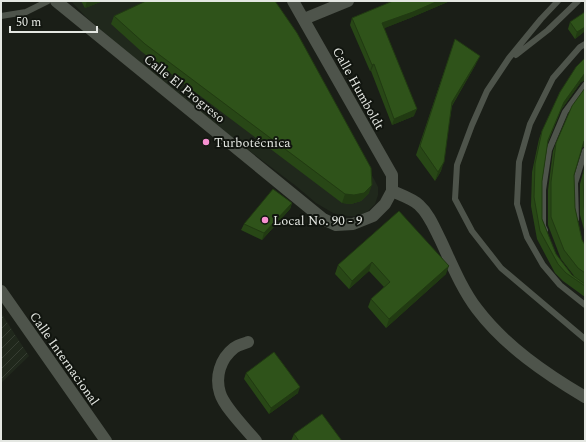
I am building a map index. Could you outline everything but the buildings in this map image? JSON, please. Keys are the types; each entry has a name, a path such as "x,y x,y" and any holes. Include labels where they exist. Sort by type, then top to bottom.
{"street":[{"name":"Calle El Progreso","path":"56,1 323,219 336,225 353,224 373,216 385,204 392,191"},
{"name":"Calle Humboldt","path":"293,1 392,176 392,191"},
{"path":"304,19 348,1"},
{"path":"392,191 418,204 429,216 463,285 476,308 491,326 523,355 546,373 585,397"},
{"name":"Calle Internacional","path":"1,292 106,441"},
{"path":"248,342 235,348 226,356 220,367 218,378 220,394 228,407 256,441"}],"lane":[{"path":"1,16 26,12 48,1"},
{"path":"558,1 541,18 508,60 488,91 472,125 457,165 455,199 472,230 501,268 585,340"},
{"path":"508,60 548,30 578,1"},
{"path":"585,44 580,47 554,78 530,124 520,162 518,204 528,237 543,265 560,285 585,304"},
{"path":"549,240 543,226 543,197 549,150 565,112 585,85"},
{"path":"578,224 576,216 575,183 585,151"}],"shaded area":[{"path":"71,1 270,1 277,10 374,179 378,187 378,195 375,204 368,211 359,216 348,216 333,213 316,203 296,186 197,111 86,17"},
{"path":"1,313 29,356 1,383"}],"place":[{"name":"Turbotécnica","path":"206,142"},
{"name":"Local No. 90 - 9","path":"265,220"}]}
